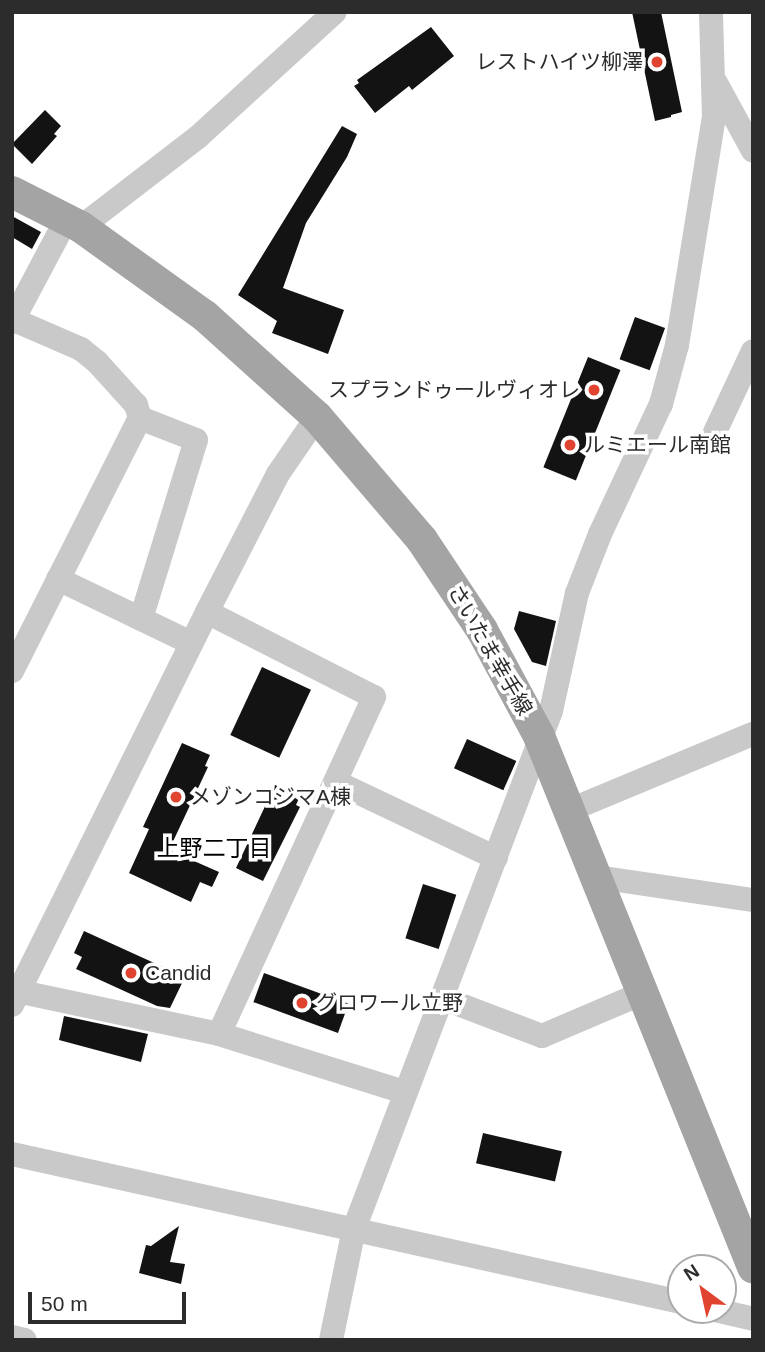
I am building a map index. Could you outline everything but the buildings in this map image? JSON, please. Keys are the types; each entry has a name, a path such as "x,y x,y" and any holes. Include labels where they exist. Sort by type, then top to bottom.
{"main road":[{"name":"さいたま幸手線","path":"12,192 74,223 205,316 317,417 422,540 482,630 539,736 753,1267"}],"street":[{"path":"14,661 140,418 136,405 97,362 81,349 13,321 74,223 198,137 335,12"},
{"path":"331,1340 355,1229 404,1091 496,858 539,736 551,711 577,593 600,534 661,404 677,345 715,116 710,12"},
{"path":"714,79 753,151"},
{"path":"715,432 753,351"},
{"path":"317,417 278,474 14,996 219,1034 404,1091"},
{"path":"140,418 196,440 141,619"},
{"path":"58,579 191,643"},
{"path":"206,612 374,697 219,1034"},
{"path":"570,810 753,734"},
{"path":"336,782 496,858"},
{"path":"597,877 753,900"},
{"path":"442,998 542,1036 643,993"},
{"path":"12,1154 667,1300"},
{"path":"12,1337 25,1340"}],"place":[{"name":"レストハイツ柳澤","path":"657,62"},
{"name":"スプランドゥールヴィオレ","path":"594,390"},
{"name":"ルミエール南館","path":"570,445"},
{"name":"メゾンコジマA棟","path":"176,797"},
{"name":"Candid","path":"131,973"},
{"name":"グロワール立野","path":"302,1003"}],"district":[{"name":"上野二丁目","path":"214,848"}]}
